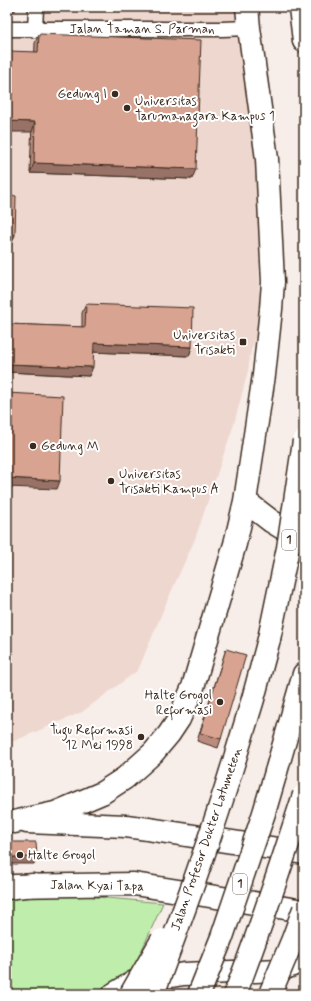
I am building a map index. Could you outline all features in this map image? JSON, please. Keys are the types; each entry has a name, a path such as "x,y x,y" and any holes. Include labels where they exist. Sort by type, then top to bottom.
{"main road":[{"path":"300,7 304,41"},
{"path":"10,822 55,813 102,793 125,778 153,753 169,734 179,719 193,687 235,544 245,501 264,375 271,316 273,282 267,159 248,18"},
{"name":"Jalan Profesor Dokter Latumeten","path":"153,994 193,887 225,791 253,699 269,639 288,548 304,440"},
{"path":"245,501 304,541"},
{"name":"1","path":"199,994 222,938 264,813 304,674"},
{"path":"235,994 267,908 304,795"},
{"path":"10,822 119,826 148,829 304,853"},
{"name":"Jalan Kyai Tapa","path":"7,887 32,885 134,884 304,910"},
{"path":"130,994 193,887"},
{"path":"270,994 304,910"},
{"path":"114,994 134,982 184,974 281,970 304,960"}],"street":[{"path":"35,30 36,7"},
{"name":"Jalan Taman S. Parman","path":"7,29 222,29 248,18"}],"shaded area":[{"path":"44,7 238,7 260,148 259,322 234,424 195,539 138,670 82,712 7,744 7,25 44,25"}],"green space":[{"path":"7,889 163,903 122,994 7,994"}],"building":[{"name":"Gedung I","path":"39,34 201,40 196,169 34,163 35,122 7,121 7,51 38,52"},
{"path":"7,195 16,196 15,235 7,234"},
{"path":"86,304 193,308 192,347 94,343 93,367 7,364 7,324 85,327"},
{"name":"Gedung M","path":"7,393 63,396 60,481 7,478"},
{"name":"Halte Grogol Reformasi","path":"226,649 246,655 221,739 200,733"},
{"path":"7,842 36,842 37,857 7,857"}],"place":[{"name":"Gedung I","path":"115,94"},
{"name":"Universitas Tarumanagara Kampus 1","path":"127,108"},
{"name":"Universitas Trisakti","path":"243,342"},
{"name":"Gedung M","path":"33,446"},
{"name":"Universitas Trisakti Kampus A","path":"111,481"},
{"name":"Halte Grogol Reformasi","path":"220,702"},
{"name":"Tugu Reformasi 12 Mei 1998","path":"141,737"},
{"name":"Halte Grogol","path":"20,855"}]}
